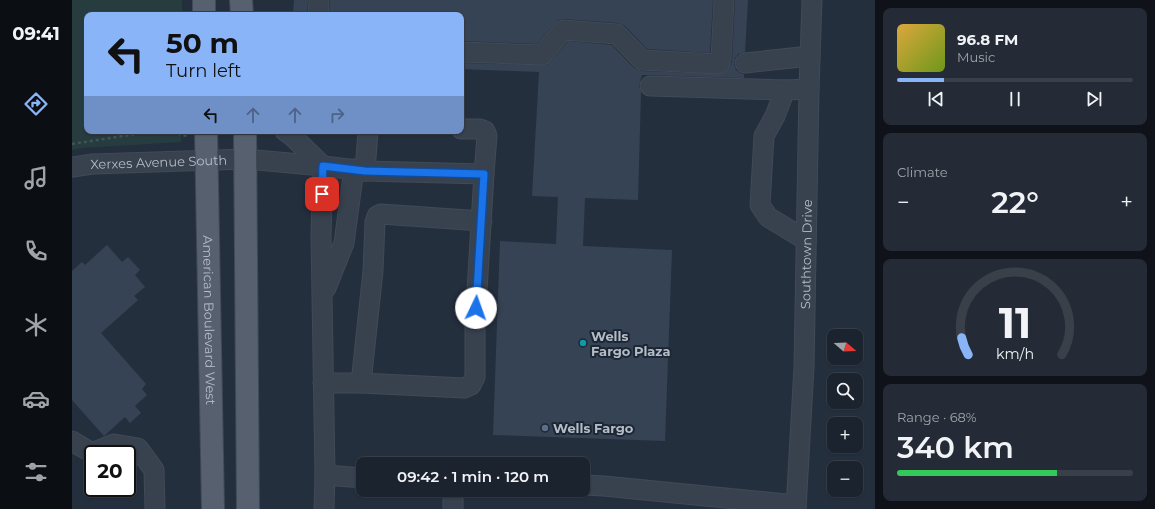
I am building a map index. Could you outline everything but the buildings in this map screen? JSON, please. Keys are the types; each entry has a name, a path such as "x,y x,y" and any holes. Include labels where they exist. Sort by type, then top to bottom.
{"main road":[{"path":"204,0 204,12"},
{"path":"241,0 242,12"},
{"name":"American Boulevard West","path":"197,134 206,161 213,509"},
{"path":"245,134 248,509"}],"street":[{"path":"318,12 319,0"},
{"path":"464,52 542,55 563,30 617,34 642,60 717,64 720,63 721,59 724,0"},
{"name":"Southtown Drive","path":"796,507 804,367 812,0"},
{"path":"745,63 810,56"},
{"path":"650,86 785,90 809,89"},
{"path":"785,90 775,116 764,136 760,205 768,217 806,240"},
{"path":"323,383 361,383 464,388 471,385 475,378 476,316 487,136 485,131 480,129 464,129"},
{"path":"289,134 323,166 321,236 325,475 324,509"},
{"path":"322,299 344,243 367,134"},
{"name":"Xerxes Avenue South","path":"72,167 93,164 246,159 360,170 484,174"},
{"path":"361,383 373,271 374,222 377,216 381,214 482,221"},
{"path":"72,442 92,453 114,444 138,448 154,470 155,509"},
{"path":"325,475 356,477"},
{"path":"590,485 604,486 714,503 796,507"},
{"path":"452,509 453,497"}],"path":[{"path":"72,144 136,134"}],"green space":[{"path":"72,0 182,0 182,12 84,12 84,134 181,134 181,142 82,148 72,150"}],"place":[{"name":"Wells Fargo Plaza","path":"583,343"},
{"name":"Wells Fargo","path":"545,428"}],"route":[{"path":"322,194 323,166 365,171 484,174 476,308"}]}
